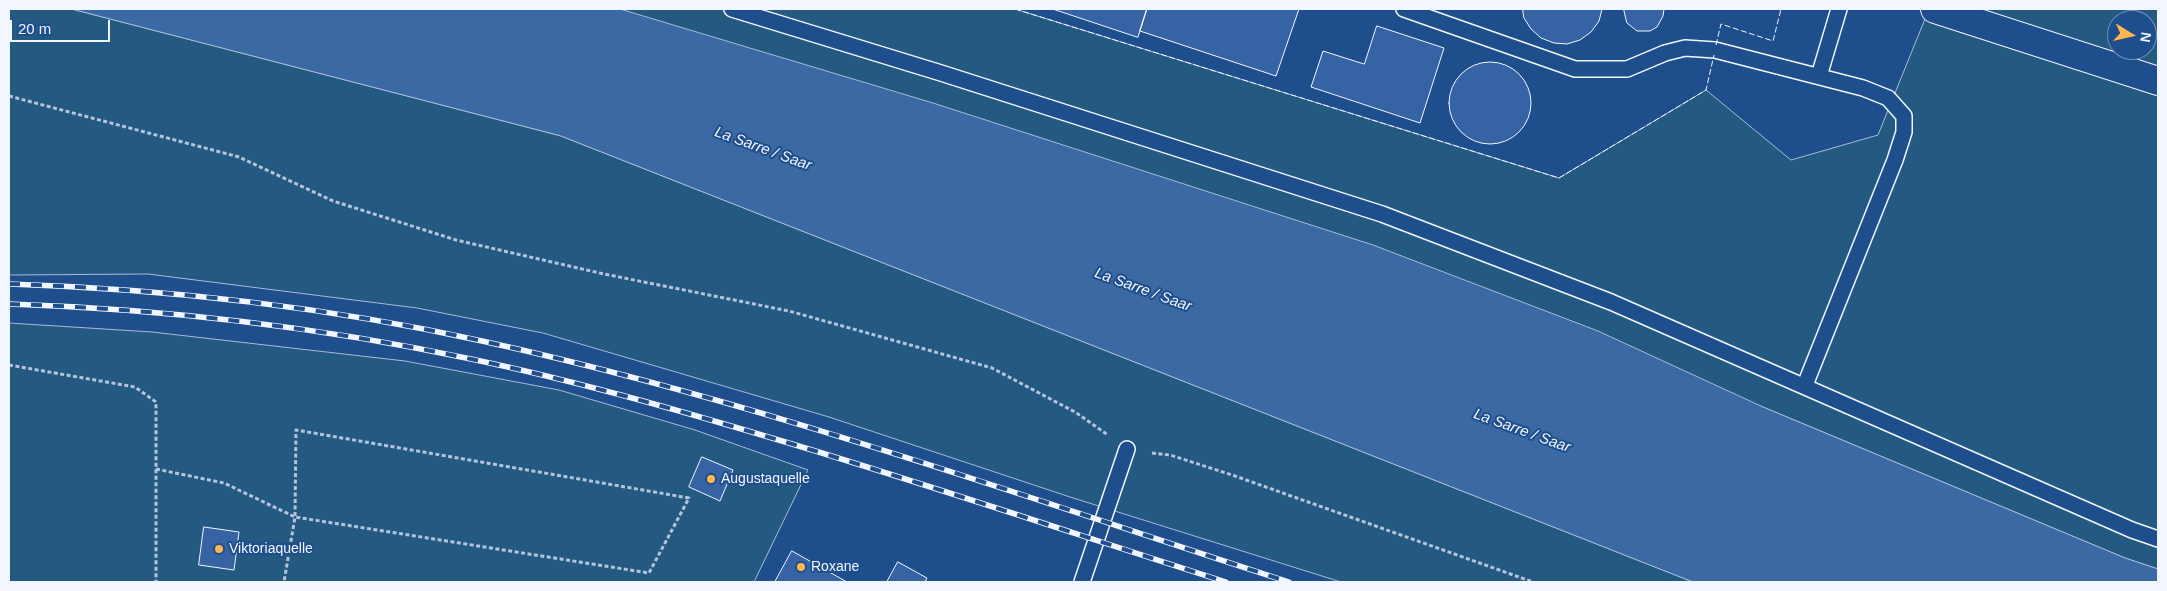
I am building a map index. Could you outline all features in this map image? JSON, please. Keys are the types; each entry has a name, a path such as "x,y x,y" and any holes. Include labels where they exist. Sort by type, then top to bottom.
{"main road":[{"path":"1935,9 2158,81"}],"lane":[{"path":"732,9 941,73 1382,214 1611,302 2132,530 2158,539"},
{"path":"1404,9 1575,69 1627,69 1665,53 1685,48 1715,50 1863,88 1888,98 1904,116 1904,132 1895,160 1804,385"},
{"path":"1819,76 1839,9"},
{"path":"1082,582 1127,449"}],"path":[{"path":"9,96 239,157 333,201 456,240 604,274 789,311 992,368 1075,412 1127,449 1180,458 1533,582"},
{"path":"9,364 135,387 156,402 156,582"},
{"path":"156,469 224,483 295,517 649,573 689,498 296,430 295,517 284,582"}],"shaded area":[{"path":"9,9 72,9 561,136 1693,582 1341,582 1070,497 829,417 543,333 417,308 148,274 9,275"},
{"path":"620,9 1015,9 1559,178 1706,90 1791,160 1878,135 1929,9 2158,9 2158,569 2125,558 1763,407"},
{"path":"9,323 152,332 405,361 559,390 695,430 808,470 754,582 9,582"}],"water":[{"name":"La Sarre / Saar","path":"72,9 620,9 933,103 1373,245 1598,331 1763,407 2125,558 2158,569 2158,582 1693,582 561,136"}],"building":[{"path":"1053,9 1147,9 1138,37"},
{"path":"1147,9 1299,9 1276,76 1140,31"},
{"path":"1523,9 1602,9 1599,21 1591,32 1580,40 1567,44 1554,43 1541,38 1531,29 1524,18"},
{"path":"1624,9 1664,9 1663,16 1657,27 1650,31 1637,31 1627,23"},
{"path":"1377,26 1444,48 1420,123 1311,87 1323,51 1364,64"},
{"path":"1490,62 1506,65 1519,74 1528,87 1531,103 1528,119 1519,132 1506,141 1490,144 1474,141 1461,132 1452,119 1449,103 1452,87 1461,74 1474,65"},
{"name":"Augustaquelle","path":"702,457 733,470 720,501 689,487"},
{"name":"Viktoriaquelle","path":"204,527 239,532 234,570 199,565"},
{"name":"Roxane","path":"792,551 847,582 775,582"},
{"name":"Roxane","path":"898,562 927,578 925,582 887,582"}],"railway":[{"path":"9,284 128,290 306,309 365,318 482,341 585,365 788,421 989,484 1289,582"},
{"path":"9,304 125,310 241,321 356,338 514,368 642,401 812,450 1226,582"}],"fence":[{"path":"1015,9 1559,178 1706,90 1714,55"},
{"path":"1716,45 1721,24 1773,41 1781,9"}],"place":[{"name":"Augustaquelle","path":"711,479"},
{"name":"Viktoriaquelle","path":"219,549"},
{"name":"Roxane","path":"801,567"}]}
